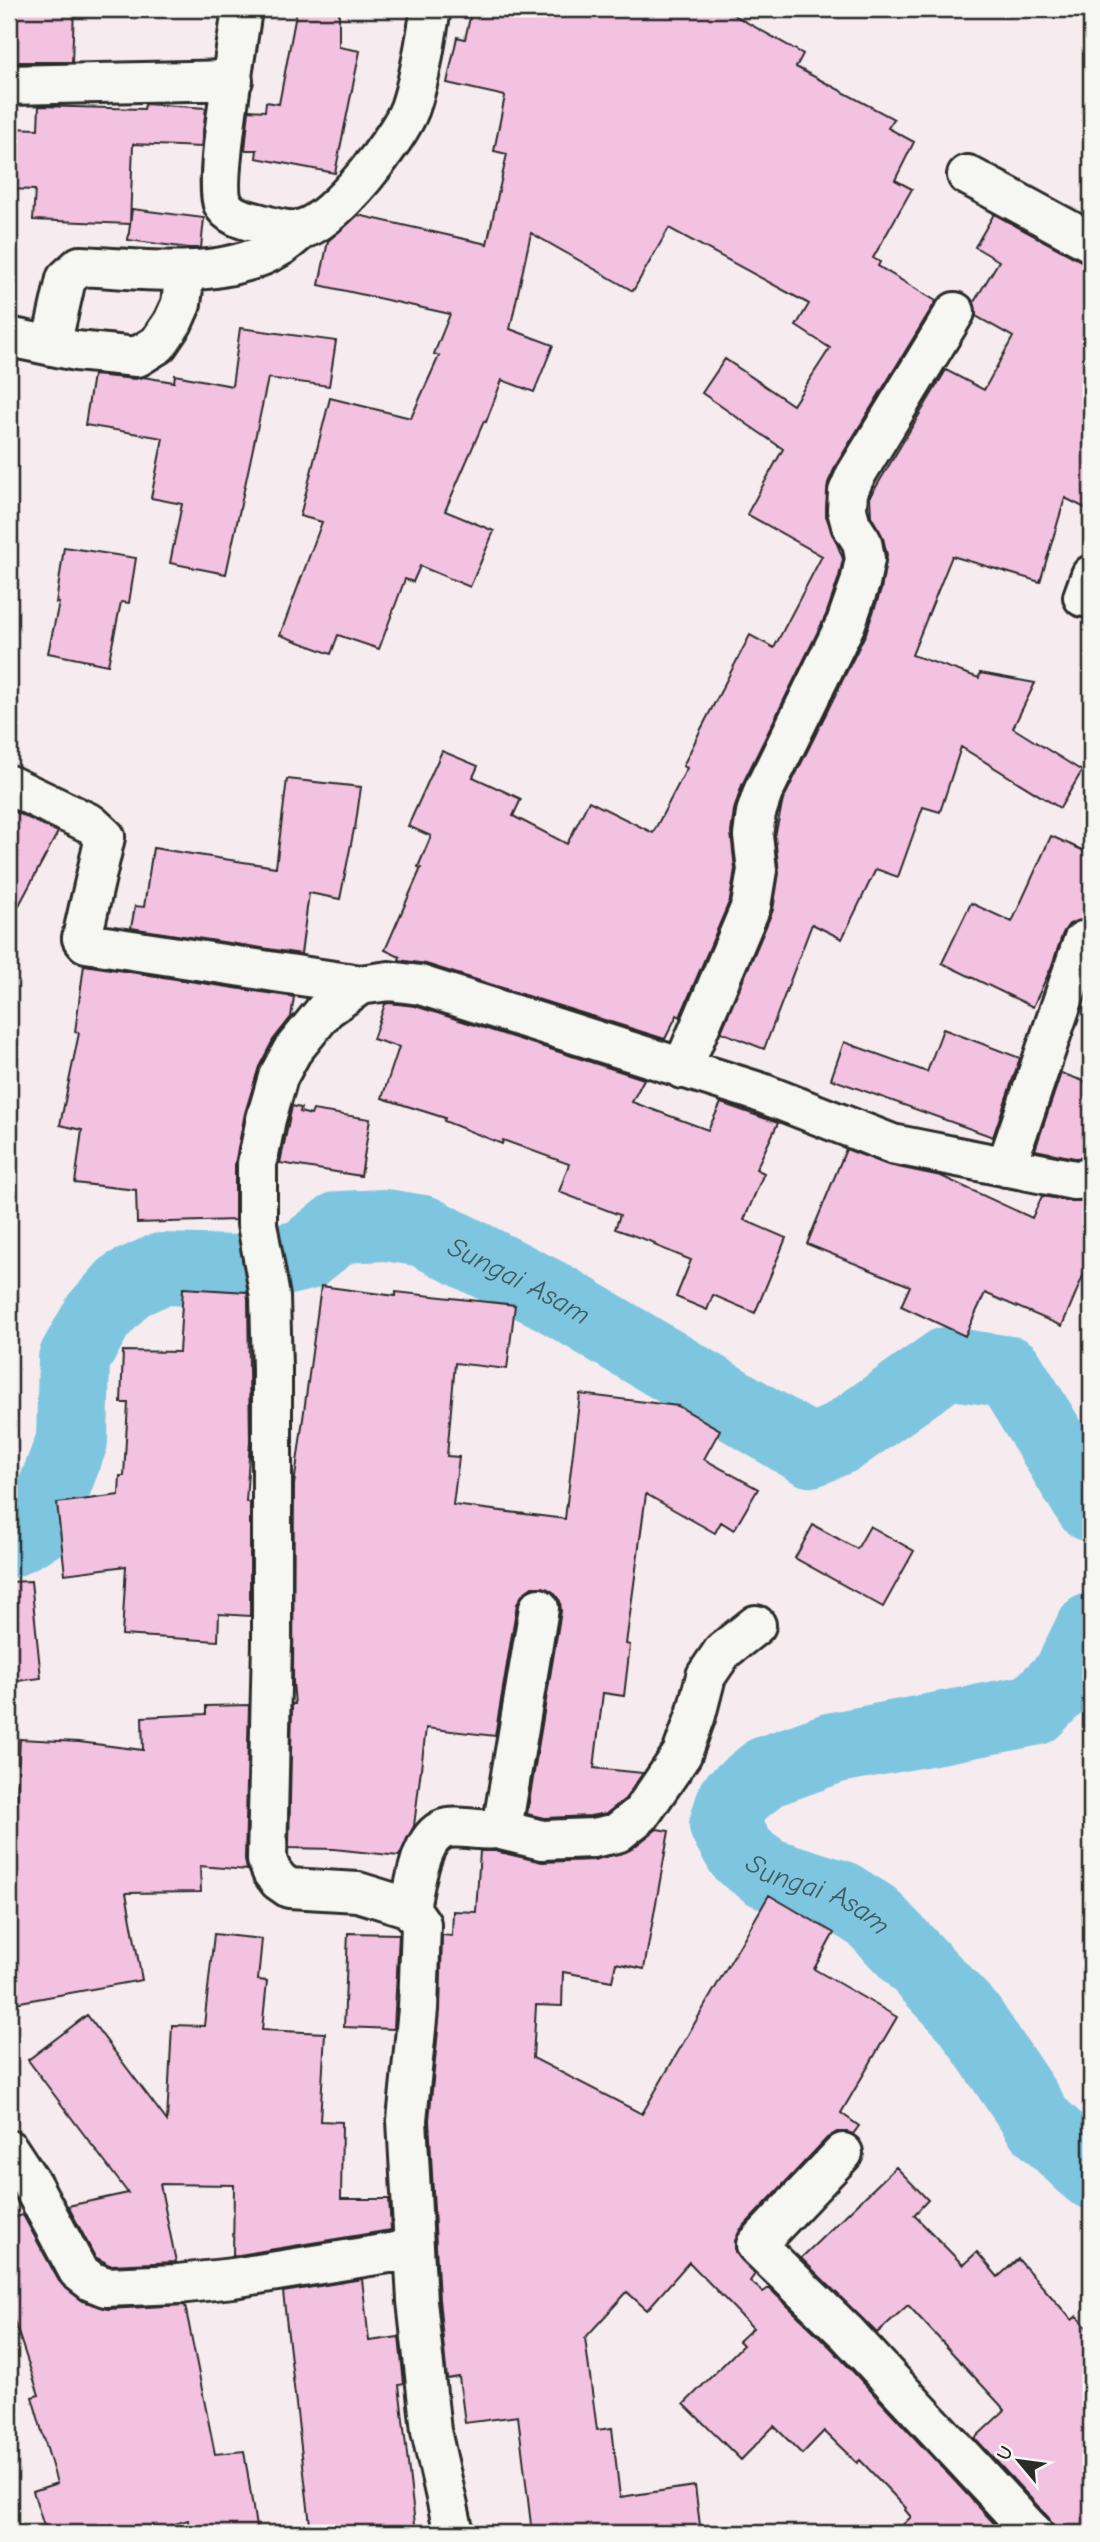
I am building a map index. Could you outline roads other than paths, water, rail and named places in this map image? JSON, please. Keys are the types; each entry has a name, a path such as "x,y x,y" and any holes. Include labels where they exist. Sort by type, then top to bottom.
{"street":[{"path":"242,9 222,174 223,205 232,215 273,227 302,229"},
{"path":"51,346 66,279 80,266 185,271 227,266 280,246 325,216 365,177 409,111 422,62 431,9"},
{"path":"9,85 233,80"},
{"path":"967,175 1091,242"},
{"path":"9,337 76,351 137,357 158,344 173,322 181,304 185,271"},
{"path":"682,1069 751,906 757,870 753,836 755,813 846,623 860,583 865,559 862,542 849,518 848,492 855,476 956,312"},
{"path":"9,785 91,824 104,837 82,938 86,943 360,985 389,981 420,985 760,1092 892,1144 1074,1180 1091,1179"},
{"path":"1006,1167 1083,941"},
{"path":"360,985 326,1009 292,1051 278,1077 257,1164 257,1224 270,1297 272,1643 267,1860 272,1872 289,1888 358,1892 410,1908 421,1924 418,2009 407,2120 417,2301 431,2431 454,2533"},
{"path":"497,1829 504,1817 539,1608"},
{"path":"410,1908 424,1850 433,1837 447,1828 483,1831 497,1829 542,1840 593,1838 617,1833 641,1814 682,1754 706,1676 723,1651 756,1625"},
{"path":"9,2150 32,2185 78,2271 91,2281 106,2287 233,2278 414,2249"},
{"path":"843,2153 756,2245 847,2333 1033,2533"}],"waterway":[{"name":"Sungai Asam","path":"9,1542 40,1525 72,1441 74,1359 98,1316 126,1285 161,1269 238,1271 304,1255 340,1227 386,1225 423,1231 553,1297 811,1451 841,1438 947,1363 1009,1372 1091,1506"},
{"name":"Sungai Asam","path":"1091,1629 1068,1676 1034,1710 833,1748 766,1772 733,1799 725,1825 742,1855 767,1873 840,1896 872,1916 968,2017 1040,2124 1091,2173"}]}
